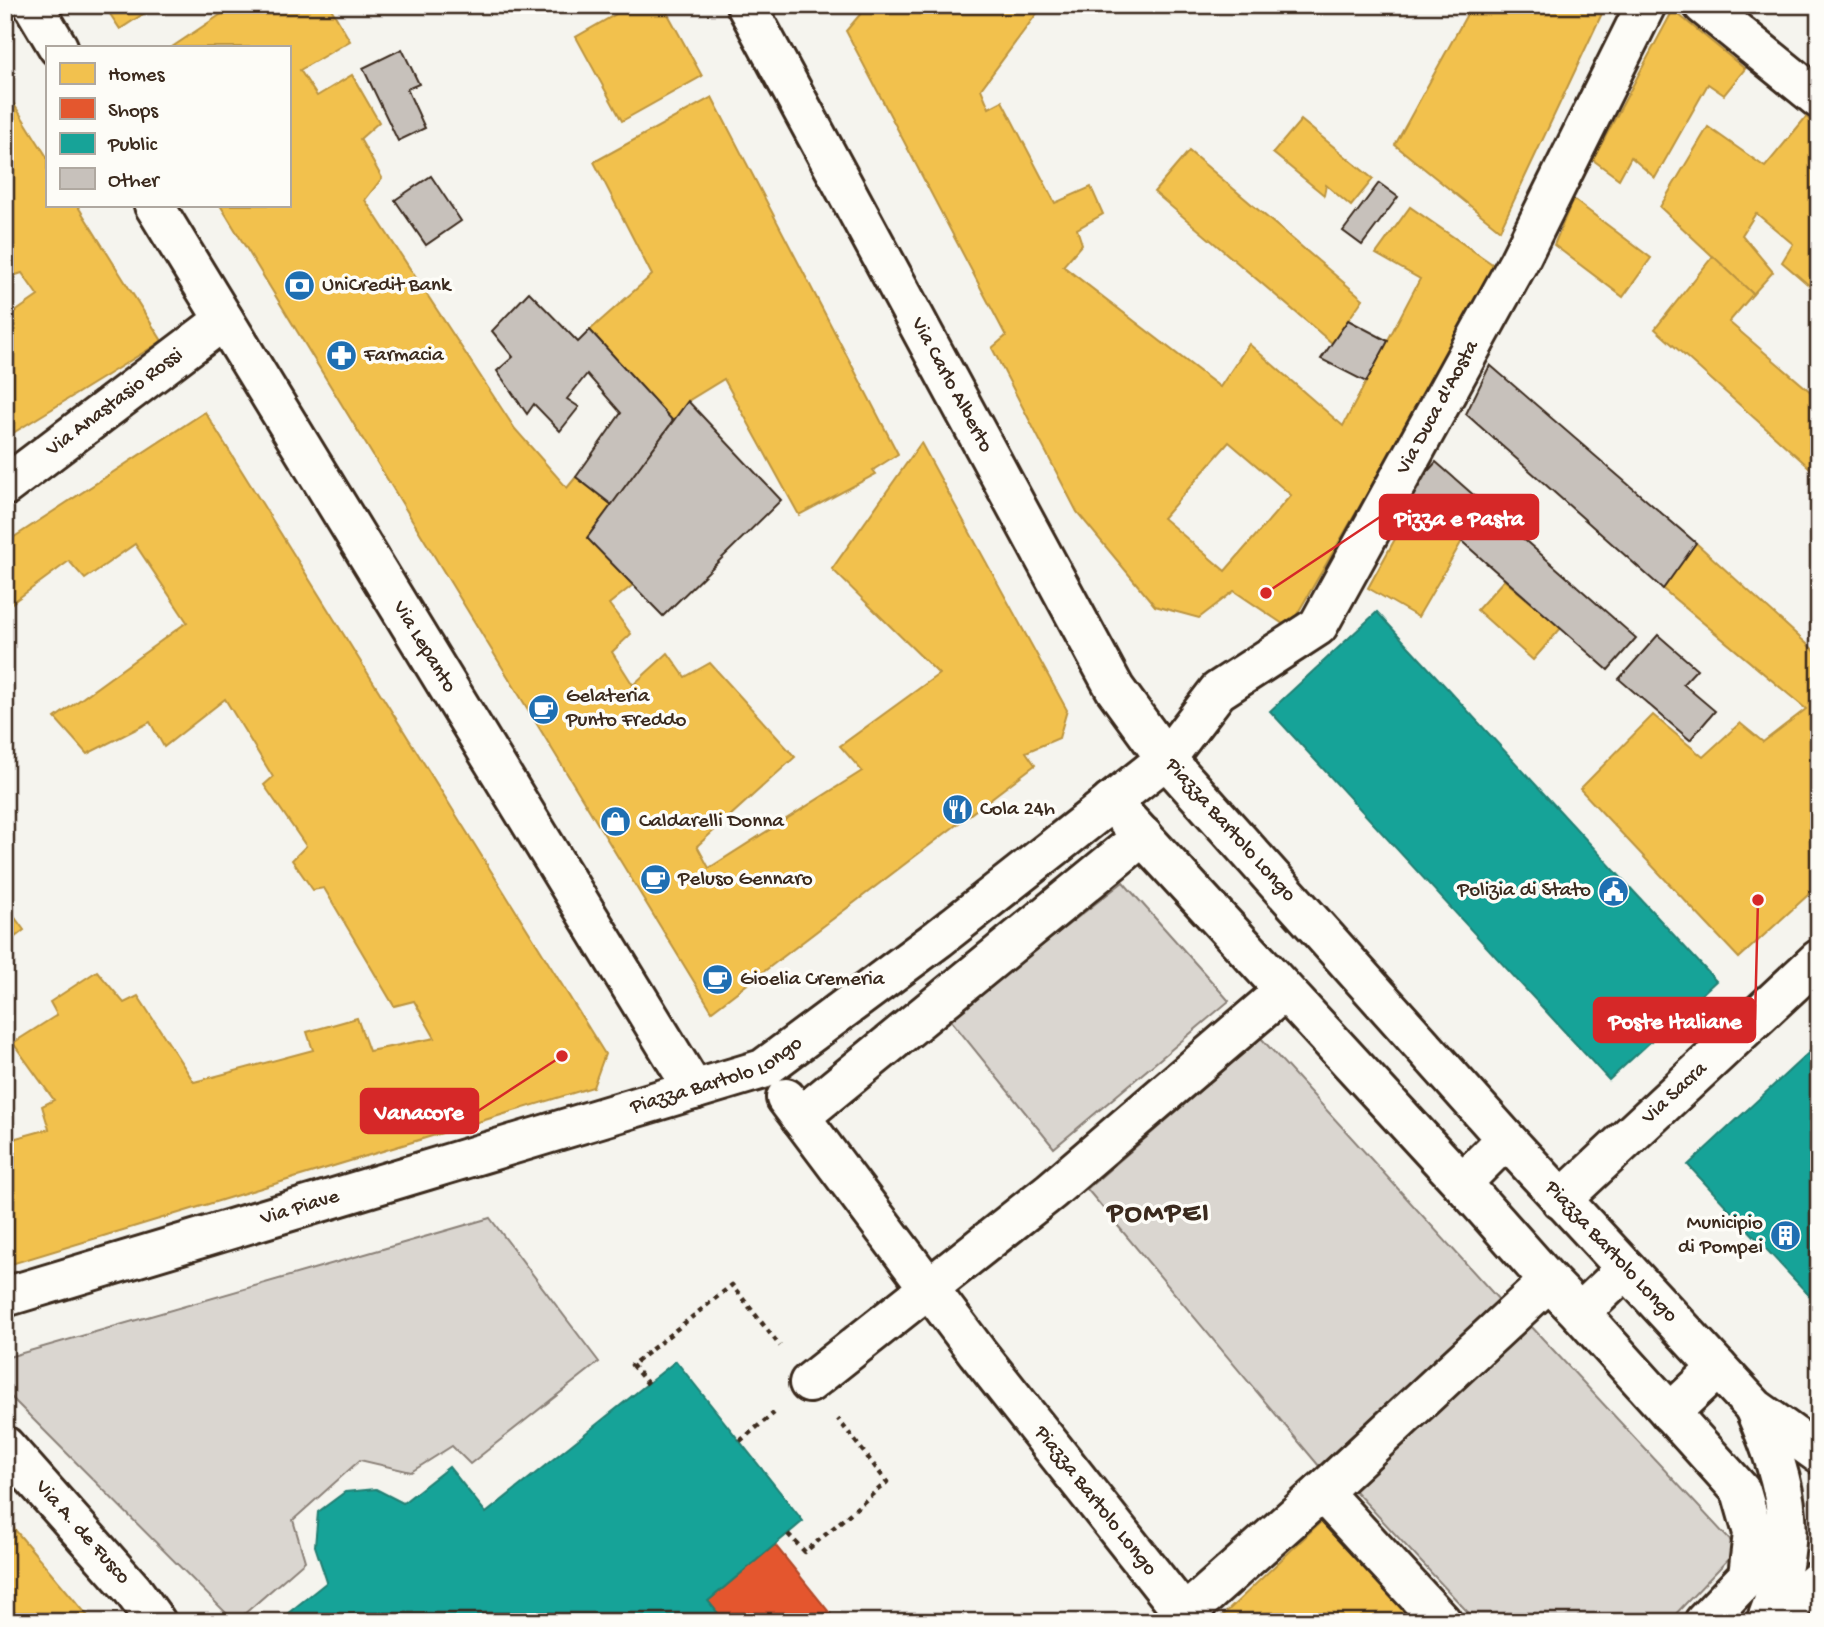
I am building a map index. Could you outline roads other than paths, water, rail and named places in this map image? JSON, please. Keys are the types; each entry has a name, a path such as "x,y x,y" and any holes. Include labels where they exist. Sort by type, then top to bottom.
{"street":[{"path":"33,5 57,46"},
{"name":"Via Carlo Alberto","path":"746,5 1115,689 1166,759"},
{"name":"Via Duca d'Aosta","path":"1166,759 1218,691 1318,626 1519,261 1646,5"},
{"path":"1703,5 1819,99"},
{"name":"Via Lepanto","path":"155,206 694,1090"},
{"name":"Via Anastasio Rossi","path":"5,486 224,320"},
{"name":"Piazza Bartolo Longo","path":"595,1120 764,1069 939,938 1166,759 1561,1200 1755,1408 1819,1454"},
{"path":"1111,802 1741,1491 1753,1533 1748,1576 1704,1622"},
{"name":"Piazza Bartolo Longo","path":"1143,836 793,1107 1180,1618"},
{"name":"Via Sacra","path":"1561,1200 1819,959"},
{"path":"809,1383 1051,1191 1284,991"},
{"name":"Via Piave","path":"5,1297 595,1120"},
{"path":"1462,1183 1506,1139"},
{"path":"1580,1313 1626,1269"},
{"path":"1180,1618 1322,1492 1549,1281"},
{"path":"1670,1413 1718,1368"},
{"name":"Piazza Bartolo Longo","path":"1755,1408 1775,1455 1787,1503 1786,1548 1779,1589 1769,1622"},
{"name":"Via A. de Fusco","path":"5,1446 132,1589 156,1622"},
{"path":"1322,1492 1442,1622"},
{"name":"Piazza Bartolo Longo","path":"1769,1622 1819,1580"}],"place":[{"name":"UniCredit Bank","path":"299,286"},
{"name":"Farmacia","path":"341,356"},
{"name":"Pizza e Pasta","path":"1266,593"},
{"name":"Gelateria Punto Freddo","path":"543,709"},
{"name":"Cola 24h","path":"957,810"},
{"name":"Caldarelli Donna","path":"616,822"},
{"name":"Peluso Gennaro","path":"655,880"},
{"name":"Polizia di Stato","path":"1614,891"},
{"name":"Poste Italiane","path":"1758,900"},
{"name":"Gioelia Cremeria","path":"717,980"},
{"name":"Vanacore","path":"562,1056"},
{"name":"Municipio di Pompei","path":"1786,1236"}],"district":[{"name":"POMPEI","path":"1159,1214"}]}
